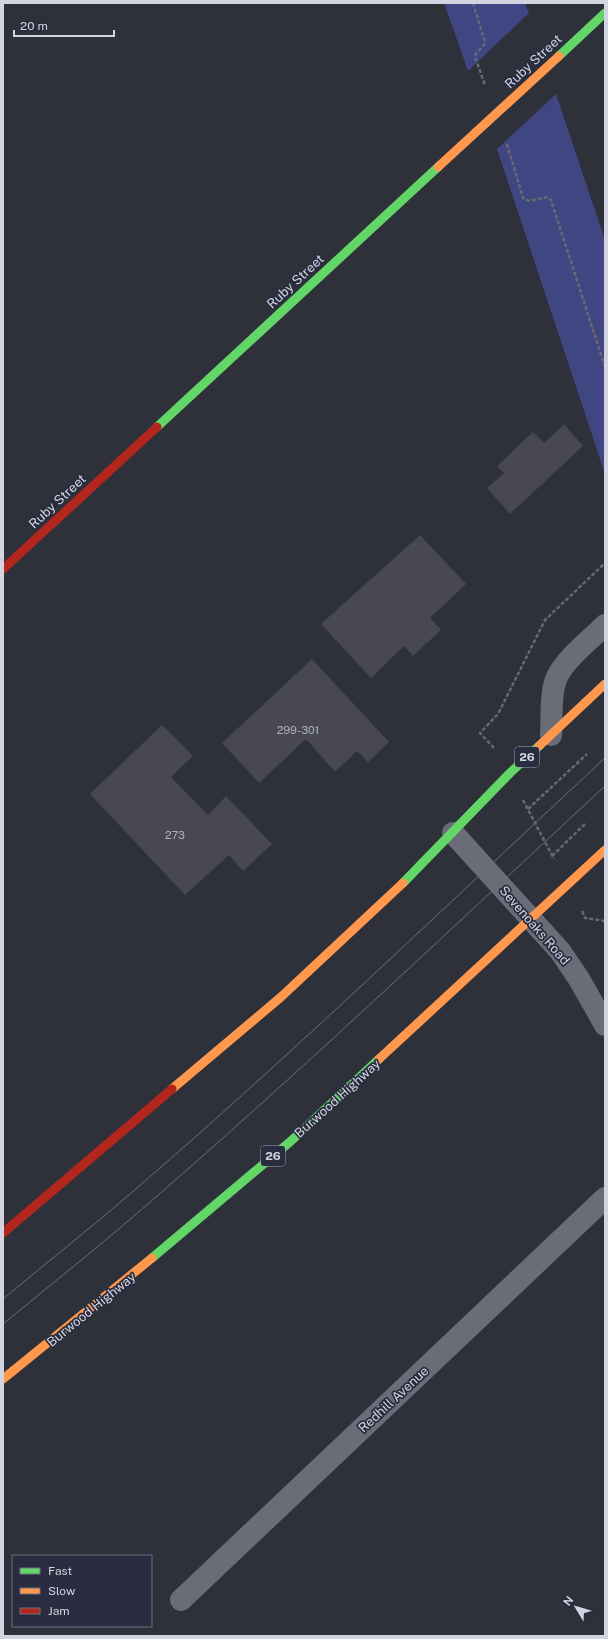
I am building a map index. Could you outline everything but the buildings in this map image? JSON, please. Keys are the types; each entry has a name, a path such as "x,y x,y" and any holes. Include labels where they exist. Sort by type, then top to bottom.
{"main road":[{"name":"Ruby Street","path":"3,569 605,13"},
{"name":"26","path":"3,1232 281,997 414,874 510,773 605,684"},
{"name":"Burwood Highway","path":"3,1379 116,1289 262,1166 378,1061 605,850"}],"street":[{"path":"551,735 553,690 556,677 565,664 605,625"},
{"name":"Sevenoaks Road","path":"453,832 566,959 605,1025"},
{"name":"Redhill Avenue","path":"181,1600 605,1198"}],"path":[{"path":"474,3 485,42 483,47 476,53 475,57 513,161 523,198 529,201 547,197 551,200 605,367"},
{"path":"528,809 587,754"},
{"path":"552,856 585,824"}],"shaded area":[{"path":"444,3 525,3 529,13 468,71"},
{"path":"556,94 605,240 605,474 497,149"}],"tram line":[{"path":"3,1299 127,1197 261,1078 605,758"},
{"path":"3,1324 118,1230 213,1147 382,993 605,786"}],"traffic: fast":[{"path":"559,56 605,13"},
{"path":"157,427 438,167"},
{"path":"403,883 510,773 539,746"},
{"path":"152,1258 291,1141 379,1059"}],"traffic: slow":[{"path":"438,167 559,56"},
{"path":"539,746 605,684"},
{"path":"379,1059 605,850"},
{"path":"172,1089 281,997 403,883"},
{"path":"3,1379 152,1258"}],"traffic: jam":[{"path":"3,569 157,427"},
{"path":"3,1233 172,1089"}]}
